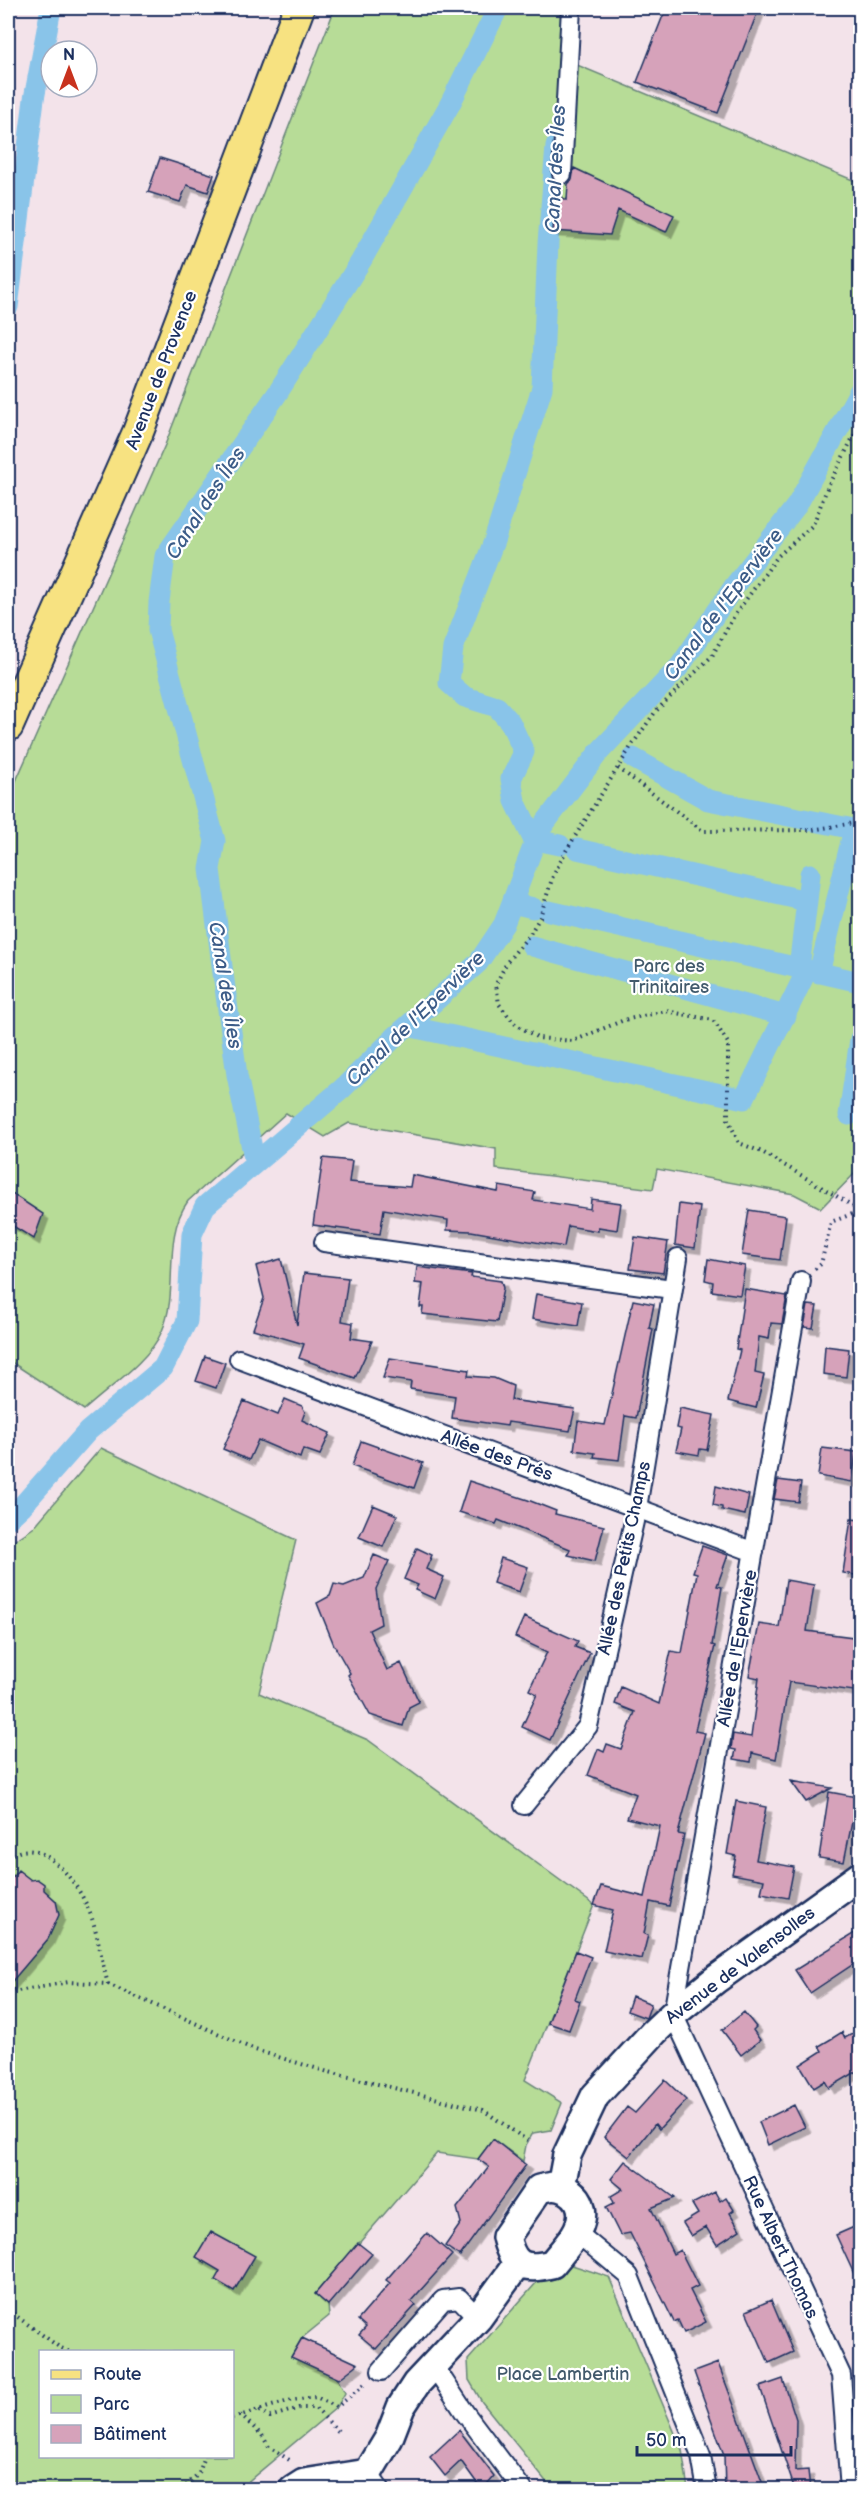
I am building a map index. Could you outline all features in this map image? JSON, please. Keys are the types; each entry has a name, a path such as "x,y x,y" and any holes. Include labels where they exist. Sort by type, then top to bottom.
{"main road":[{"name":"Avenue de Provence","path":"8,726 138,432 299,8"}],"street":[{"path":"562,174 571,8"},
{"path":"324,1242 672,1289"},
{"name":"Allée des Petits Champs","path":"524,1805 588,1726 637,1508 678,1258"},
{"name":"Allée de l'Epervière","path":"672,2014 801,1281"},
{"name":"Allée des Prés","path":"239,1359 754,1552"},
{"name":"Avenue de Valensolles","path":"561,2187 567,2155 595,2096 672,2014 861,1876"},
{"name":"Rue Albert Thomas","path":"672,2014 841,2375 849,2490"},
{"path":"561,2187 576,2196 582,2210 582,2219 576,2232 552,2264 534,2269 518,2264 510,2253 506,2237 539,2189 561,2187"},
{"path":"576,2232 629,2276 701,2456 707,2490"},
{"path":"293,2490 304,2483 374,2481 400,2407 416,2384 478,2318 518,2264"},
{"path":"381,2370 443,2300 459,2298 478,2318"},
{"path":"434,2366 465,2413 523,2490"}],"path":[{"path":"861,424 828,486 813,525 778,556 734,616 712,656 656,711 618,768 557,868 540,917 530,934 507,962 496,984 499,1004 514,1023 538,1038 573,1041 624,1020 666,1011 713,1020 728,1043 728,1119 739,1143 762,1152 797,1175 861,1211"},
{"path":"618,768 703,831 812,830 861,822"},
{"path":"801,1281 821,1264 831,1222 861,1211"},
{"path":"8,1858 17,1851 39,1851 62,1868 88,1908 108,1984"},
{"path":"8,1989 18,1991 69,1982 108,1984 255,2050 326,2071 483,2110 528,2140"},
{"path":"8,2310 64,2350"},
{"path":"234,2417 292,2400 316,2397 337,2407 381,2370"},
{"path":"259,2411 270,2417 298,2408 315,2408 338,2431"},
{"path":"240,2415 262,2435 269,2447 291,2461"},
{"path":"182,2490 199,2473 205,2458"}],"green space":[{"name":"Parc des Trinitaires","path":"335,8 574,8 577,65 860,183 860,1168 821,1208 794,1194 657,1169 653,1189 496,1169 496,1149 349,1123 325,1137 286,1113 188,1201 175,1232 170,1299 162,1331 138,1363 84,1410 8,1360 8,799 165,445"},
{"path":"101,1448 296,1540 259,1693 368,1740 594,1905 525,2080 562,2103 551,2130 533,2133 526,2145 523,2161 493,2139 478,2159 437,2153 315,2294 328,2305 329,2316 302,2338 291,2357 337,2378 345,2393 337,2407 239,2489 8,2490 8,1545 33,1528"},
{"name":"Place Lambertin","path":"569,2264 609,2277 682,2450 688,2489 552,2489 482,2402 469,2380 468,2360 537,2282 554,2279"}],"building":[{"path":"666,8 749,8 758,11 718,113 637,82"},
{"path":"160,158 214,175 208,192 187,185 180,202 148,192"},
{"path":"574,168 674,215 666,232 618,210 610,235 553,231 555,194 567,200 568,184 572,180"},
{"path":"323,1158 352,1161 349,1182 410,1187 412,1175 498,1192 499,1186 535,1192 533,1200 590,1209 591,1199 621,1203 617,1230 598,1227 598,1231 568,1226 564,1247 471,1231 447,1230 448,1220 384,1209 380,1234 313,1225"},
{"path":"8,1191 43,1214 34,1239 8,1223"},
{"path":"679,1204 700,1207 695,1248 675,1245"},
{"path":"749,1210 786,1216 780,1260 742,1255"},
{"path":"635,1237 668,1242 663,1273 630,1269"},
{"path":"281,1259 297,1325 304,1273 348,1278 342,1321 353,1323 351,1338 372,1341 355,1378 299,1358 304,1344 253,1329 264,1298 256,1266"},
{"path":"708,1259 745,1266 740,1295 712,1291 713,1282 705,1280"},
{"path":"417,1267 472,1274 471,1277 501,1281 503,1288 497,1322 422,1314 423,1307 420,1307 423,1284 415,1283"},
{"path":"745,1289 787,1296 782,1324 771,1323 769,1339 759,1337 755,1373 764,1375 756,1408 728,1401 740,1350 736,1349"},
{"path":"536,1294 582,1302 578,1326 532,1319"},
{"path":"633,1300 654,1304 649,1328 653,1329 636,1418 625,1416 619,1460 594,1457 595,1453 574,1450 578,1421 605,1425"},
{"path":"808,1305 817,1306 813,1328 804,1327"},
{"path":"825,1346 849,1349 846,1377 823,1374"},
{"path":"205,1356 225,1363 216,1388 196,1381"},
{"path":"390,1358 469,1370 468,1376 494,1378 513,1386 511,1400 575,1409 570,1431 508,1422 507,1426 452,1418 455,1396 410,1389 411,1382 383,1378"},
{"path":"285,1399 302,1406 305,1412 302,1420 330,1433 320,1455 303,1449 300,1458 258,1440 249,1460 223,1449 244,1401 278,1415"},
{"path":"680,1408 714,1415 707,1450 700,1449 699,1455 676,1451 681,1429 676,1428"},
{"path":"361,1441 423,1463 414,1488 352,1466"},
{"path":"822,1448 856,1452 852,1482 818,1476"},
{"path":"778,1480 801,1483 798,1502 774,1499"},
{"path":"469,1481 528,1500 556,1511 555,1514 604,1526 595,1561 568,1555 570,1549 498,1520 496,1524 459,1512"},
{"path":"716,1486 749,1495 745,1515 722,1510 722,1507 713,1505"},
{"path":"373,1505 397,1515 383,1547 359,1537"},
{"path":"851,1519 861,1520 861,1576 843,1573"},
{"path":"702,1546 728,1555 717,1586 722,1587 712,1645 715,1646 695,1731 705,1733 678,1834 684,1835 669,1906 650,1902 644,1934 648,1935 642,1959 604,1951 613,1910 594,1905 601,1886 645,1897 660,1826 627,1818 636,1794 588,1775 598,1749 604,1752 607,1744 621,1749 635,1712 615,1704 621,1687 659,1704 671,1651 682,1653 697,1573 693,1572"},
{"path":"417,1548 432,1555 426,1569 444,1577 435,1599 415,1590 418,1585 404,1579"},
{"path":"374,1555 389,1561 376,1589 381,1624 369,1630 387,1670 401,1663 419,1702 409,1707 403,1726 370,1715 348,1675 350,1673 334,1645 317,1603 330,1596 334,1584 344,1586 364,1578"},
{"path":"501,1558 528,1567 519,1592 493,1583"},
{"path":"786,1580 814,1585 807,1631 861,1638 861,1692 789,1682 776,1759 752,1753 751,1762 734,1759 736,1750 731,1749 733,1734 751,1737 759,1678 749,1676 759,1624 779,1627"},
{"path":"524,1617 578,1641 575,1647 590,1653 550,1740 522,1727 537,1694 529,1690 547,1652 515,1637"},
{"path":"791,1781 832,1788 806,1802"},
{"path":"829,1792 857,1797 844,1862 819,1858"},
{"path":"736,1801 766,1807 756,1860 794,1867 788,1898 761,1893 764,1880 732,1874 736,1856 727,1854"},
{"path":"18,1870 31,1880 37,1879 44,1884 44,1890 56,1901 59,1915 48,1939 8,1986 8,1883"},
{"path":"861,1929 861,1959 810,1993 795,1970"},
{"path":"576,1951 591,1957 575,1999 580,2001 569,2030 548,2023"},
{"path":"632,1996 651,2004 646,2018 627,2011"},
{"path":"744,2012 756,2027 753,2030 760,2040 741,2055 722,2030"},
{"path":"861,2029 861,2069 829,2088 825,2081 814,2088 800,2065 822,2051 819,2046 842,2032 845,2038"},
{"path":"665,2080 686,2100 659,2129 655,2124 629,2157 604,2137 627,2107 635,2113"},
{"path":"794,2105 805,2127 768,2145 759,2122"},
{"path":"493,2139 526,2165 460,2256 445,2246 461,2223 457,2208 489,2167 478,2159"},
{"path":"625,2161 675,2198 651,2208 673,2254 680,2250 698,2286 690,2290 706,2322 684,2333 678,2320 674,2322 630,2233 620,2235 606,2207 614,2203 611,2196 623,2189 611,2179"},
{"path":"715,2192 720,2201 726,2197 734,2210 730,2213 740,2230 717,2245 706,2227 691,2236 683,2223 698,2214 692,2204"},
{"path":"861,2224 861,2289 836,2235"},
{"path":"211,2232 255,2256 234,2291 215,2280 220,2271 196,2257"},
{"path":"427,2233 452,2255 411,2301 416,2305 376,2349 359,2335 366,2327 358,2320 390,2283 386,2280"},
{"path":"358,2243 372,2254 328,2305 315,2294"},
{"path":"771,2300 793,2352 769,2363 746,2311"},
{"path":"302,2338 358,2364 339,2379 291,2357"},
{"path":"718,2363 765,2490 725,2490 724,2455 694,2372"},
{"path":"783,2379 796,2419 795,2471 808,2470 810,2490 795,2490 760,2387"},
{"path":"459,2430 494,2476 482,2490 461,2461 445,2476 430,2457"}],"waterway":[{"path":"8,307 34,99 51,8"},
{"name":"Canal des Îles","path":"255,1163 237,1075 222,966 210,869 215,841 158,630 165,556 277,394 361,261 450,104 498,8"},
{"name":"Canal des Îles","path":"535,843 515,801 511,779 524,752 510,722 497,707 465,697 449,683 453,648 494,541 542,388 548,243 556,146"},
{"name":"Canal de l'Epervière","path":"8,1519 88,1431 163,1368 187,1321 192,1234 205,1206 342,1089 396,1036 478,963 504,924 539,831 599,752 680,666 735,585 797,505 860,390"},
{"path":"633,758 708,800 854,829 819,973"},
{"path":"536,840 560,845"},
{"path":"577,849 807,901 799,968"},
{"path":"807,901 810,874"},
{"path":"513,903 533,908"},
{"path":"549,911 860,982"},
{"path":"532,946 786,1016"},
{"path":"407,1026 744,1099 807,970"},
{"path":"849,1115 860,1039"}]}
